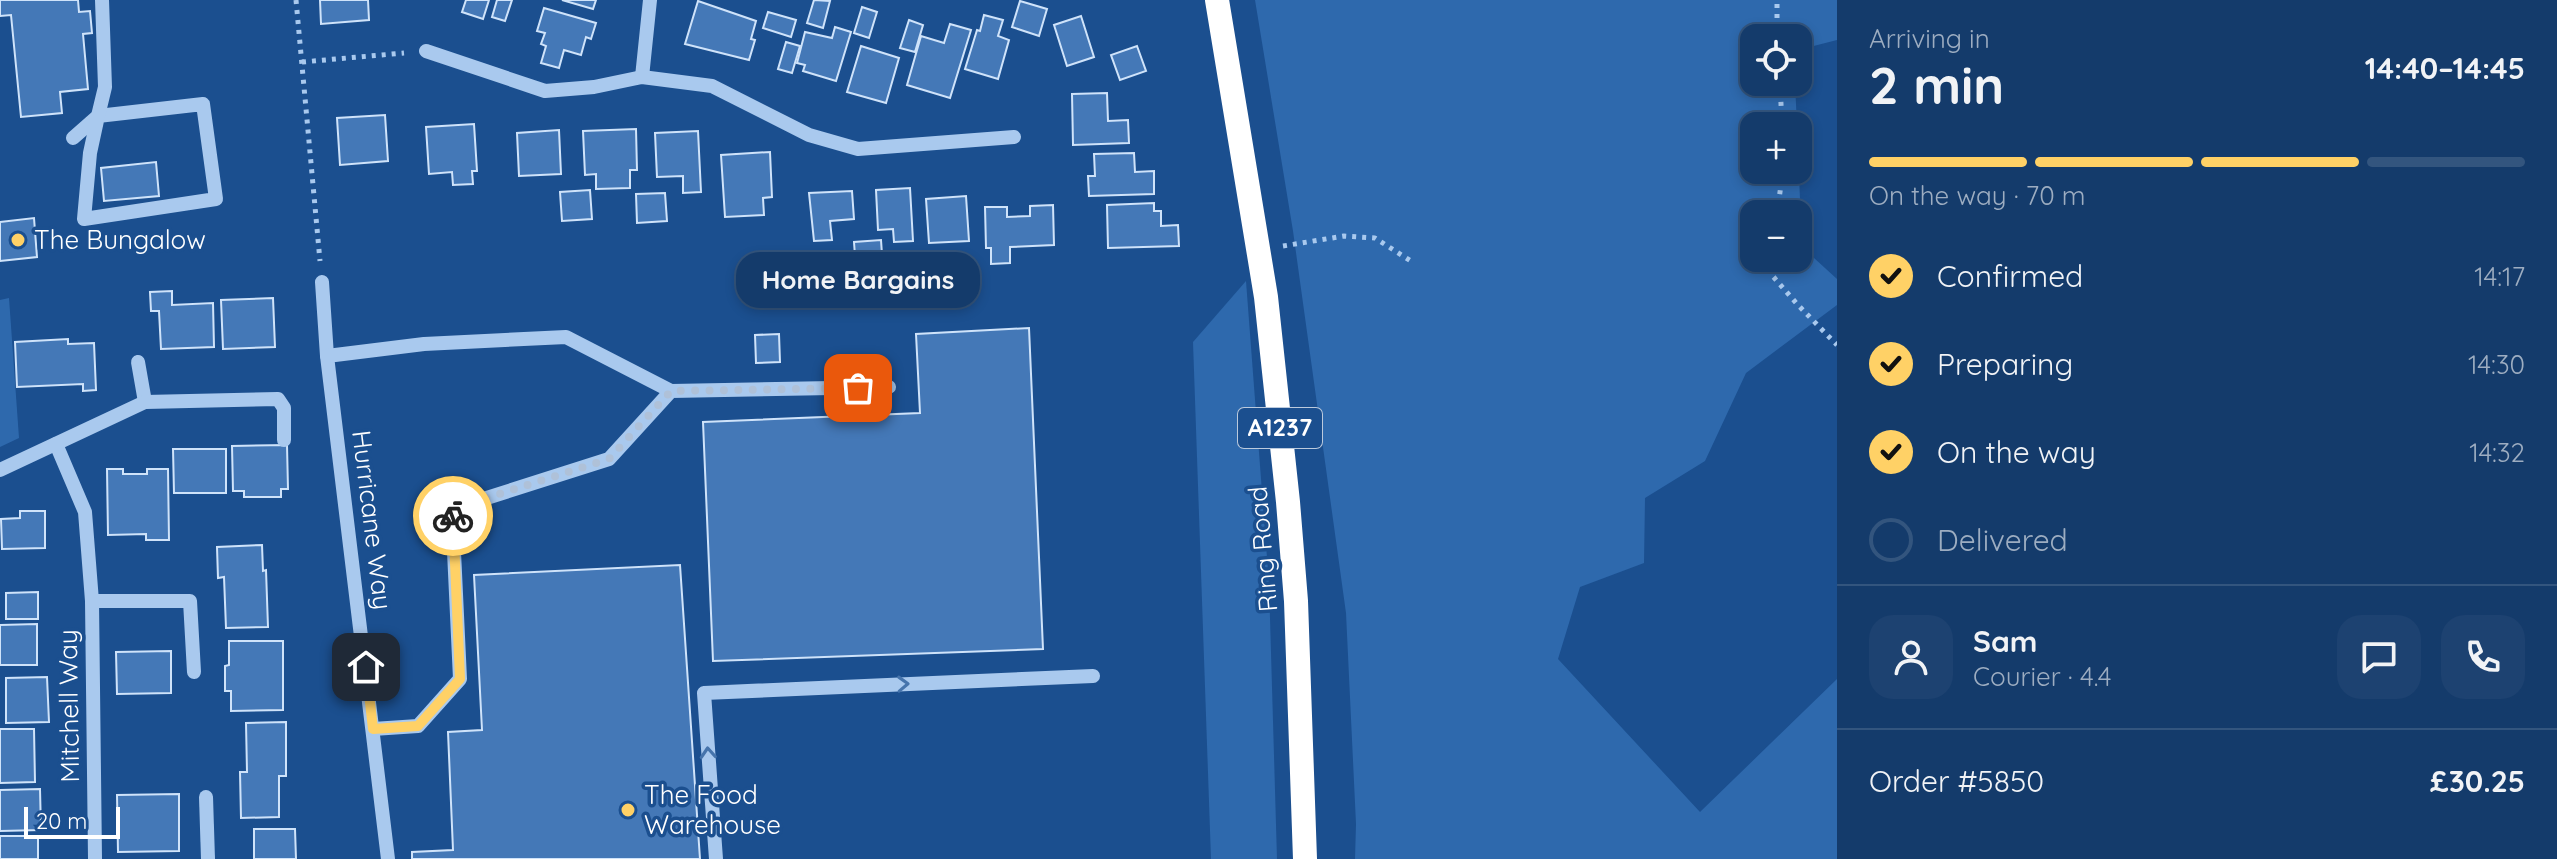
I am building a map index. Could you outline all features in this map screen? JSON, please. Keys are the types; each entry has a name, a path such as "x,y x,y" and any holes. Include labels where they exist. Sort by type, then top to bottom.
{"highway":[{"name":"Ring Road","path":"1217,0 1266,297 1296,601 1305,859"}],"street":[{"path":"73,138 98,116 203,104 216,199 84,219 90,153 98,116 105,87 102,0"},
{"path":"642,77 650,0"},
{"path":"426,51 545,91 594,87 642,77 712,86 809,135 858,149 1014,137"},
{"name":"Hurricane Way","path":"322,282 327,356 388,859"},
{"path":"327,356 424,344 566,337 671,391 889,387"},
{"path":"138,362 145,402"},
{"path":"373,729 418,726 460,679 452,509 609,459 671,391"},
{"path":"0,470 145,402 278,399 284,408 284,440"},
{"name":"Mitchell Way","path":"56,444 85,512 92,601 95,859"},
{"name":"Mitchell Way","path":"92,601 190,601 194,672"},
{"path":"716,859 704,693 1093,676"},
{"path":"206,797 208,859"}],"path":[{"path":"296,0 322,282"},
{"path":"1777,0 1777,24"},
{"path":"302,62 426,51"},
{"path":"1259,251 1344,236 1375,238 1414,263"},
{"path":"1771,272 1837,345"}],"shaded area":[{"path":"1255,0 1837,0 1837,40 1812,46 1812,24 1740,24 1740,96 1796,96 1796,112 1740,112 1740,184 1799,184 1800,200 1740,200 1740,272 1812,272 1812,256 1837,279 1837,305 1746,373 1705,461 1645,498 1644,563 1580,587 1558,659 1700,812 1837,679 1837,859 1355,859 1346,613 1293,231"},
{"path":"1246,281 1269,584 1277,859 1211,859 1193,342"},
{"path":"9,298 19,438 0,447 0,300"}],"building":[{"path":"0,0 78,0 79,12 90,11 92,33 83,34 88,89 60,92 62,113 21,117 11,15 0,16"},
{"path":"320,0 368,0 369,20 321,24"},
{"path":"466,0 489,0 483,19 462,12"},
{"path":"497,0 512,0 505,21 492,17"},
{"path":"562,0 596,0 593,9"},
{"path":"814,0 830,1 823,28 807,23"},
{"path":"698,1 756,21 749,60 685,44"},
{"path":"1020,1 1047,9 1039,36 1012,27"},
{"path":"862,7 877,12 869,38 854,33"},
{"path":"544,8 596,23 591,39 586,37 581,55 564,50 559,68 541,63 546,46 541,44 545,33 537,31"},
{"path":"768,12 796,20 791,37 763,28"},
{"path":"984,15 1003,20 998,36 1009,40 998,79 965,69"},
{"path":"1081,16 1094,57 1067,66 1054,25"},
{"path":"909,20 923,25 915,52 900,48"},
{"path":"950,24 971,30 950,98 907,85 921,36 944,43"},
{"path":"835,27 851,32 836,81 803,71 805,65 797,63 805,32 832,38"},
{"path":"786,42 800,46 792,73 778,69"},
{"path":"861,46 899,58 886,103 847,92"},
{"path":"1137,46 1146,71 1120,80 1111,55"},
{"path":"1107,93 1108,121 1128,120 1129,143 1073,145 1072,94"},
{"path":"385,115 388,161 340,165 337,118"},
{"path":"474,124 477,171 472,171 473,184 453,185 452,172 429,174 426,127"},
{"path":"636,129 637,170 630,170 630,188 596,189 596,174 585,175 583,131"},
{"path":"559,130 561,174 519,176 517,133"},
{"path":"698,131 701,192 683,193 683,176 657,177 655,133"},
{"path":"770,152 772,197 763,198 764,215 725,217 721,155"},
{"path":"1134,153 1135,172 1154,171 1154,194 1089,196 1088,176 1095,176 1094,154"},
{"path":"156,162 159,196 104,201 101,168"},
{"path":"910,188 913,241 894,242 893,229 878,230 876,190"},
{"path":"590,190 592,219 562,221 560,192"},
{"path":"852,191 854,219 830,221 832,240 814,241 809,193"},
{"path":"665,193 667,221 637,223 636,194"},
{"path":"966,196 969,241 929,243 926,199"},
{"path":"1154,203 1154,211 1161,211 1161,226 1178,225 1179,246 1108,248 1107,205"},
{"path":"1053,205 1054,245 1010,247 1010,263 991,264 991,248 986,248 985,207 1007,207 1007,217 1030,216 1030,206"},
{"name":"The Bungalow","path":"34,218 37,257 0,261 0,222"},
{"path":"881,240 883,269 856,270 854,242"},
{"path":"172,291 172,305 213,303 214,347 161,349 159,311 151,311 150,292"},
{"path":"273,298 275,347 223,349 221,300"},
{"path":"1029,328 1043,649 713,661 703,422 920,413 916,334"},
{"path":"779,334 780,362 756,363 755,335"},
{"path":"68,339 68,344 94,343 96,390 83,391 83,384 17,387 15,342"},
{"path":"287,445 288,489 281,489 281,497 244,497 244,491 233,491 232,446"},
{"path":"173,449 226,449 226,493 174,493"},
{"path":"107,469 123,469 123,474 147,474 147,469 168,469 169,540 146,540 146,534 108,535"},
{"path":"20,511 45,511 45,548 2,549 1,519 20,518"},
{"path":"262,545 268,627 226,628 224,577 218,578 217,547"},
{"path":"680,565 700,859 412,859 412,852 453,850 448,732 482,730 474,575"},
{"path":"38,592 38,619 6,619 6,593"},
{"path":"37,624 37,665 0,665 0,625"},
{"path":"229,641 283,641 283,710 231,711 231,691 225,691"},
{"path":"171,651 171,693 117,694 116,652"},
{"path":"47,677 49,722 6,723 6,678"},
{"path":"286,722 286,776 279,776 279,817 241,818 240,772 247,772 246,723"},
{"path":"0,729 34,729 35,782 0,783"},
{"path":"40,789 41,830 0,831 0,790"},
{"path":"179,794 179,851 118,852 117,795"},
{"path":"254,829 295,829 296,859 254,859"},
{"path":"0,836 38,836 38,859 0,859"}],"way so far":[{"path":"453,516 452,509 609,459 671,391 858,388"}],"place":[{"name":"The Bungalow","path":"18,240"},
{"name":"Home Bargains","path":"858,388"},
{"name":"The Food Warehouse","path":"628,810"}],"route":[{"path":"366,667 373,729 418,726 460,679 453,516"}]}
